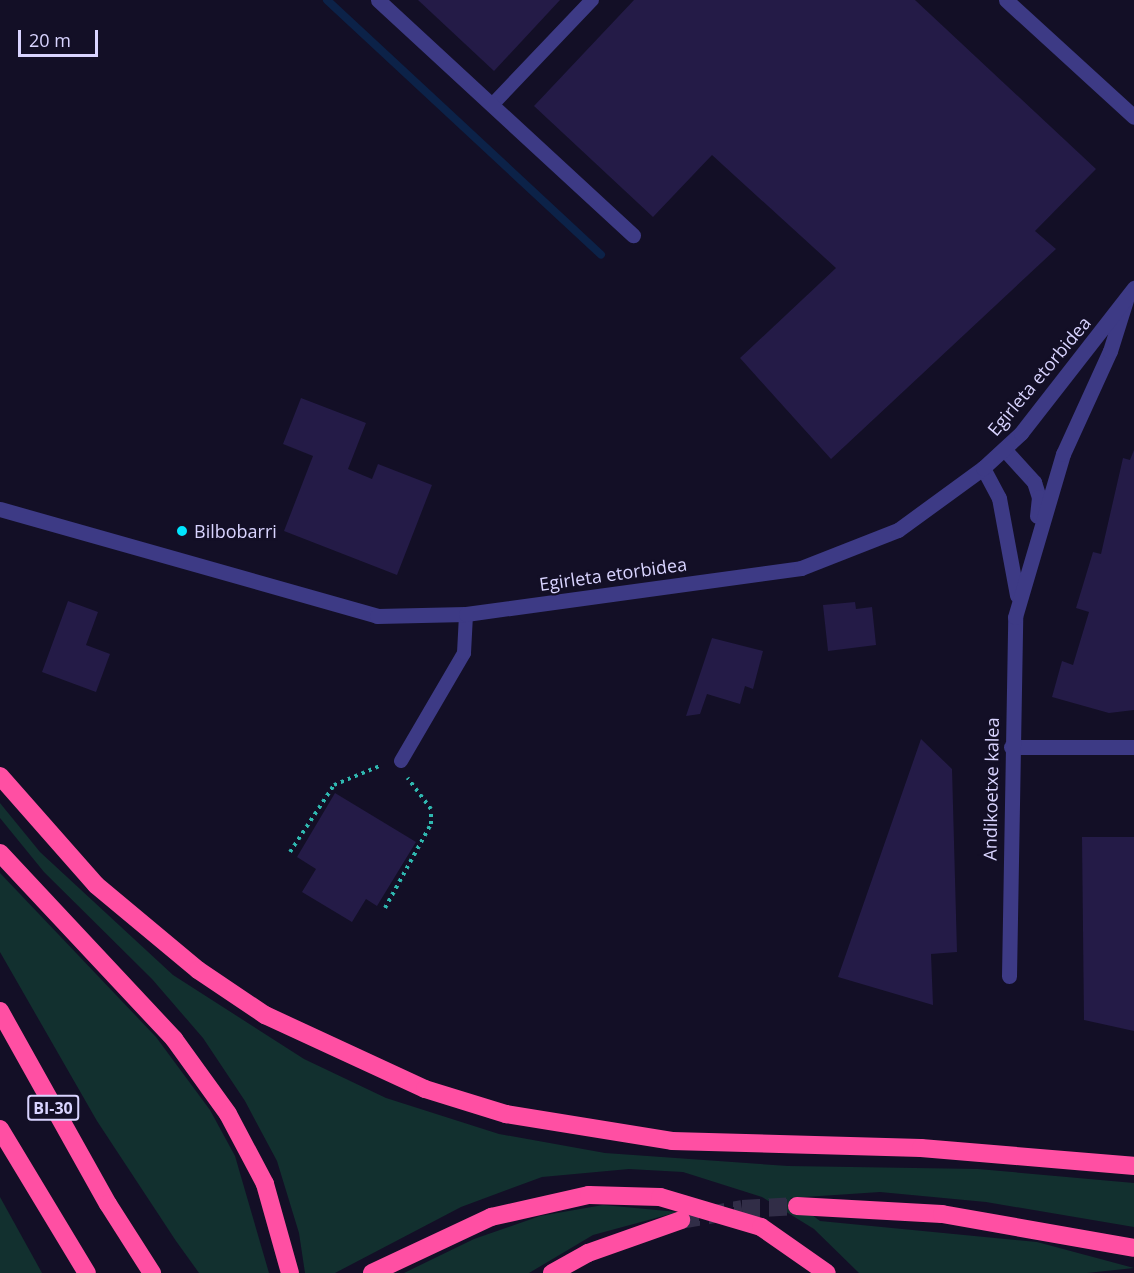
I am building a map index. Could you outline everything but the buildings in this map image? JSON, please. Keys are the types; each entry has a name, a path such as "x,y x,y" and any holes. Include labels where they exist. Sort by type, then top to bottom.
{"highway":[{"path":"0,776 96,885 198,970 265,1015 425,1089 506,1114 628,1136 746,1145 1027,1154 1134,1166"},
{"path":"0,853 174,1039 228,1114 265,1184 290,1273"},
{"name":"BI-30","path":"0,1011 108,1204 152,1273"},
{"name":"BI-30","path":"0,1130 61,1234 87,1273"},
{"path":"372,1273 491,1218 589,1195 660,1197 761,1227 827,1273"},
{"path":"797,1206 942,1214 1134,1248"},
{"path":"552,1273 606,1245 681,1220"}],"street":[{"path":"378,0 633,235"},
{"path":"1006,0 1134,117"},
{"path":"1018,604 1034,543 1063,454 1110,351 1130,293"},
{"name":"Egirleta etorbidea","path":"0,509 377,616 466,614 801,568 898,530 983,468 1004,449 1130,293"},
{"path":"1004,449 1034,482 1039,497 1034,543"},
{"path":"983,468 999,498 1018,604"},
{"name":"Andikoetxe kalea","path":"1009,976 1011,747 1018,604"},
{"path":"1011,747 1134,747"}],"lane":[{"path":"492,105 592,0"},
{"path":"401,761 464,653 466,614"}],"path":[{"path":"290,852 334,785 371,768 401,761"},
{"path":"385,908 430,824 431,809 399,767 401,761"}],"green space":[{"path":"0,803 40,852 173,975 304,1059 386,1098 499,1134 605,1153 788,1166 978,1169 1134,1183 1134,1227 986,1202 880,1192 790,1198 820,1221 1037,1242 1134,1268 1087,1273 859,1273 814,1229 762,1197 683,1172 629,1169 542,1177 461,1207 335,1273 305,1273 299,1233 277,1161 245,1101 203,1038 152,979 44,872 0,818"},
{"path":"0,873 156,1037 210,1110 235,1156 269,1273 199,1273 176,1241 97,1121 0,952"},
{"path":"0,1197 42,1273 0,1273"},
{"path":"603,1205 678,1212 593,1235 529,1273 404,1273 474,1239 540,1216"}],"waterway":[{"path":"327,0 601,255"}],"tunnel":[{"path":"681,1220 742,1209 797,1206"}],"place":[{"name":"Bilbobarri","path":"182,531"}]}
